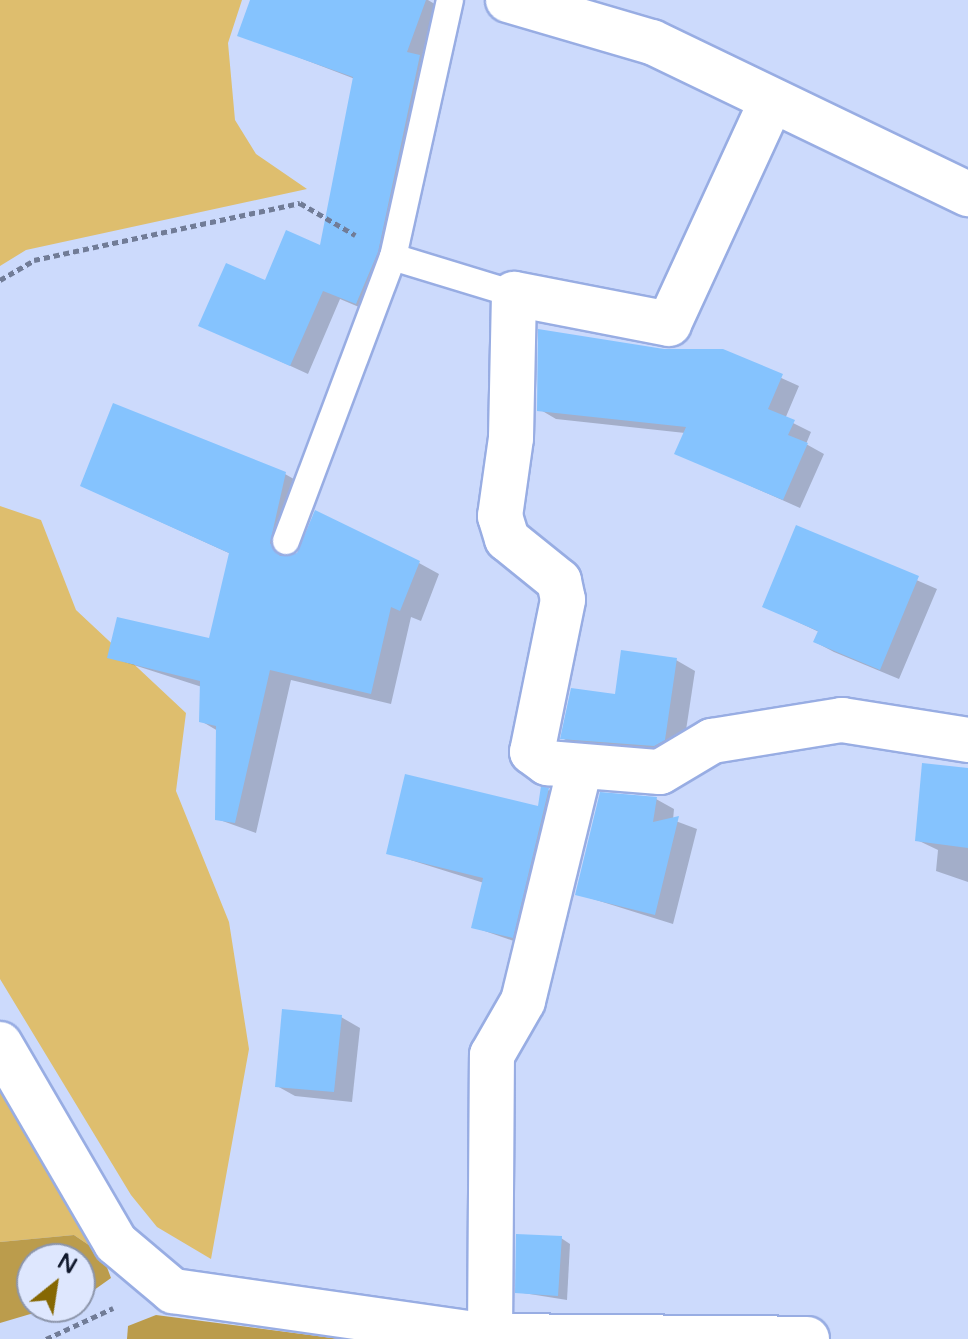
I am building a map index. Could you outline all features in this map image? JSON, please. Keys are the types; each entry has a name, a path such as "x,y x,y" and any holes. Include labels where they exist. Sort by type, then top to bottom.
{"street":[{"path":"508,0 652,42 771,102 968,194"},
{"path":"771,102 669,324 514,294 511,438 500,516 507,539 559,581 563,600 532,752 547,763 660,772 712,741 842,720 968,740"},
{"path":"490,1336 492,1055 523,1001 580,767"},
{"path":"0,1044 116,1243 173,1291 490,1336 807,1339"}],"lane":[{"path":"286,541 393,257 450,0"},
{"path":"393,257 514,294"}],"path":[{"path":"0,280 34,260 300,203 393,257"},
{"path":"46,1339 104,1318 151,1271"}],"shaded area":[{"path":"0,0 242,0 228,43 235,120 256,154 307,189 26,250 0,266"},
{"path":"0,506 41,520 76,610 186,713 176,791 229,922 249,1049 211,1259 157,1227 131,1195 0,979"},
{"path":"0,1088 95,1243 86,1243 74,1235 0,1242"},
{"path":"74,1235 86,1243 16,1243 16,1318 0,1323 0,1242"},
{"path":"96,1250 102,1254 111,1278 96,1289"},
{"path":"156,1315 340,1339 127,1339 128,1326"}],"building":[{"path":"250,0 426,0 407,52 420,55 378,252 356,304 323,291 290,366 198,326 226,263 265,280 286,230 320,245 353,77 237,36"},
{"path":"538,329 664,349 723,349 783,374 768,409 795,420 788,435 808,443 783,500 674,454 686,427 537,411"},
{"path":"113,403 286,472 270,543 280,556 297,553 315,510 420,561 400,611 391,607 371,694 270,670 235,823 215,820 216,726 199,722 200,681 107,658 117,617 209,638 229,553 80,486"},
{"path":"796,525 919,576 880,670 813,642 818,631 762,607"},
{"path":"621,650 677,658 665,740 654,746 560,739 571,688 615,694"},
{"path":"922,763 968,768 968,848 915,841"},
{"path":"405,774 538,806 541,786 549,788 513,938 471,928 483,878 386,854"},
{"path":"600,792 657,797 653,822 679,816 655,915 575,895"},
{"path":"282,1009 342,1015 334,1092 275,1087"},
{"path":"516,1234 562,1236 558,1296 515,1293"}]}
